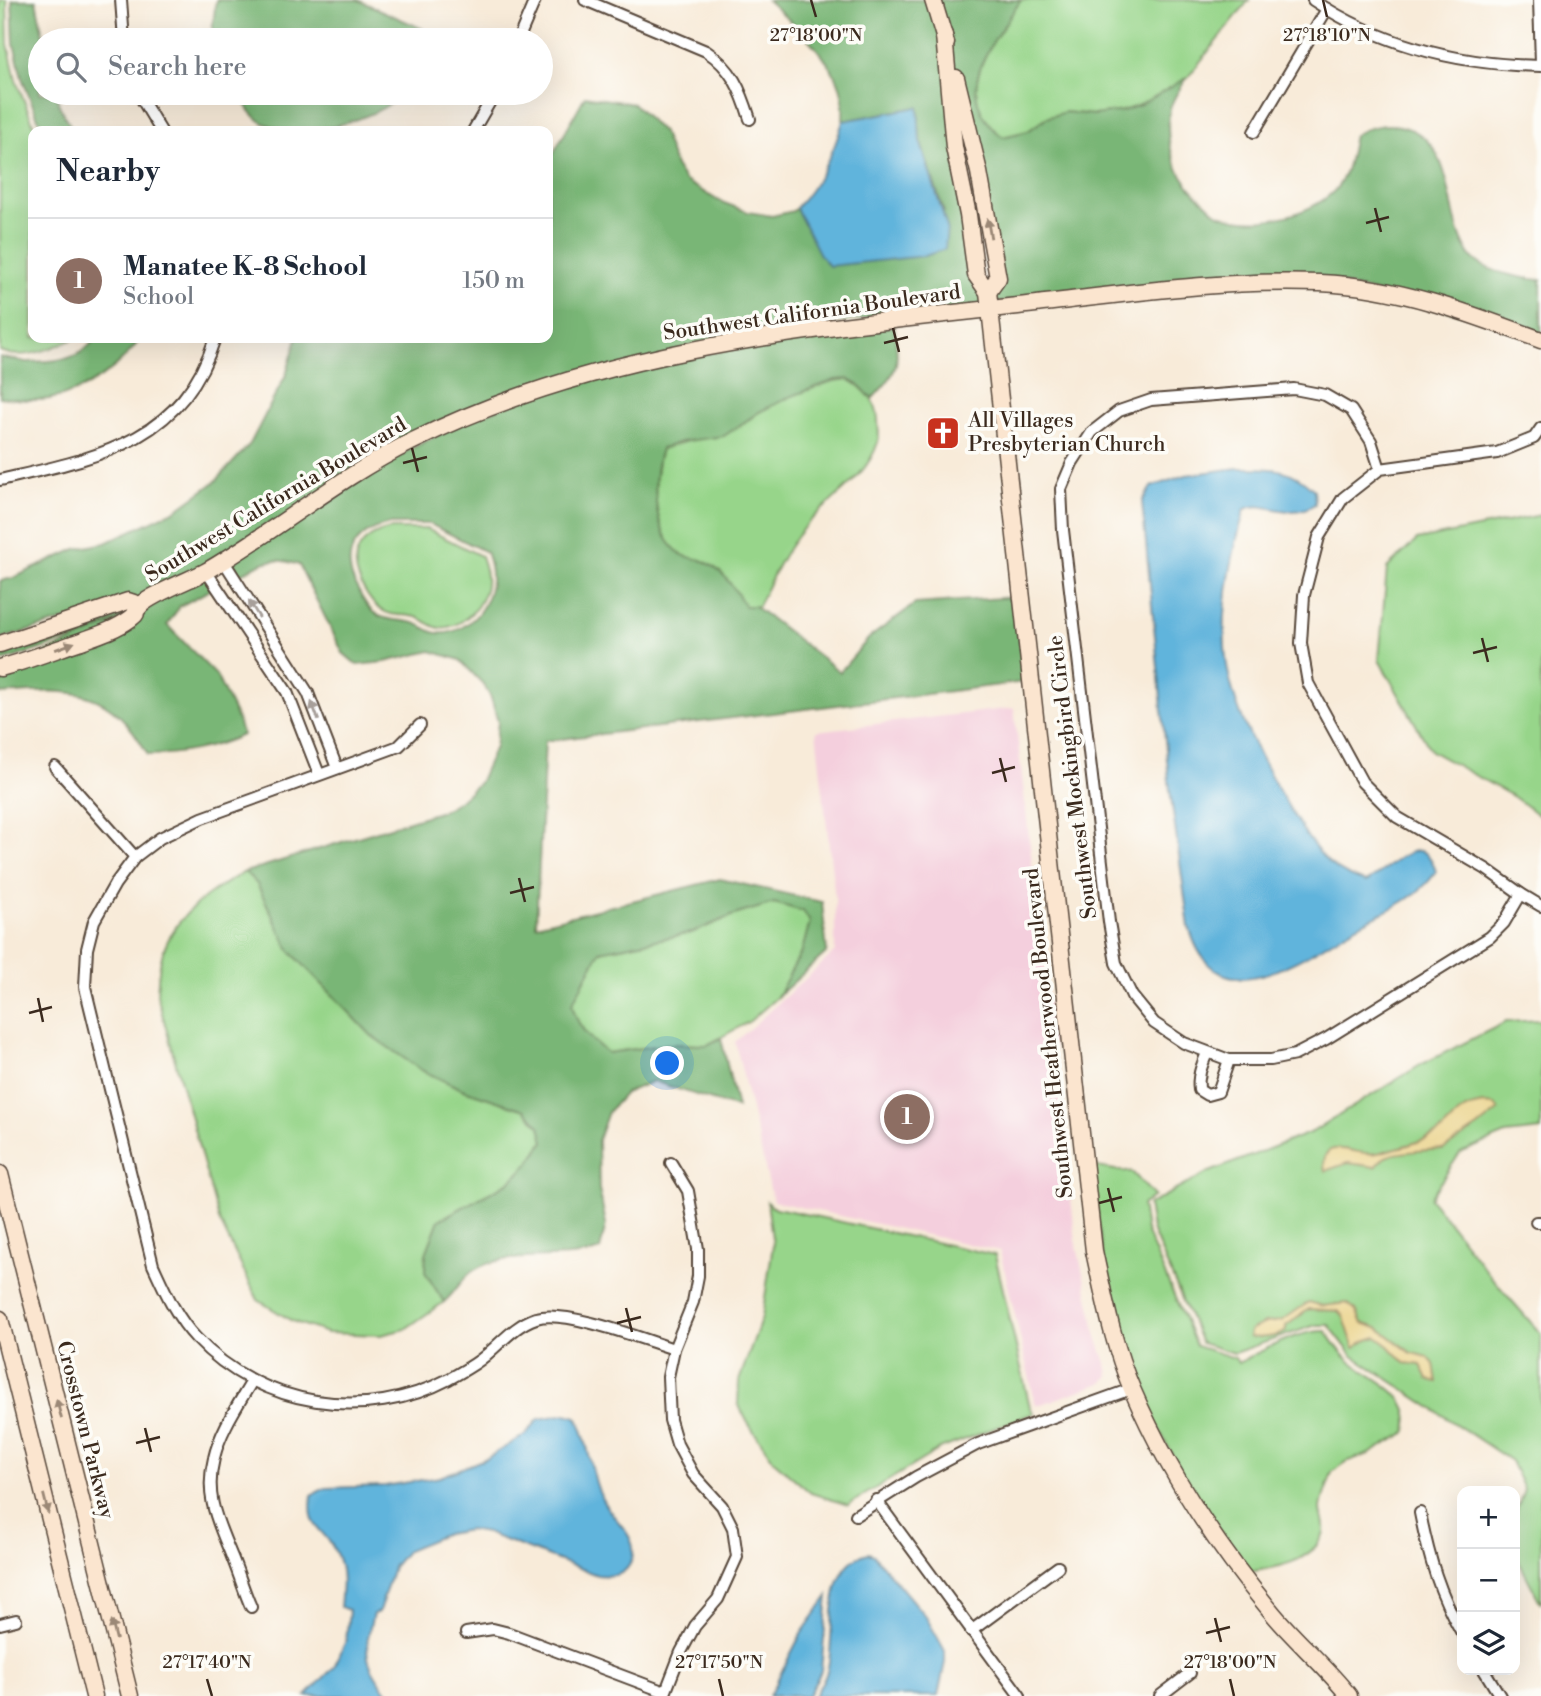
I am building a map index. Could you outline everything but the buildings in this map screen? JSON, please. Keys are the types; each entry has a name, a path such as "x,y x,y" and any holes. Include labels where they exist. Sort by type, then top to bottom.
{"street":[{"path":"121,0 123,28"},
{"path":"523,28 535,0"},
{"path":"585,0 706,51 716,58 737,82 750,119"},
{"name":"Southwest Heatherwood Boulevard","path":"933,0 976,160 998,278 988,292"},
{"path":"1313,0 1371,33 1436,54 1505,66 1541,65 1539,0"},
{"path":"1254,132 1327,9"},
{"name":"Southwest Heatherwood Boulevard","path":"944,35 954,147 968,215 976,275 988,292 1094,1251 1109,1319 1131,1389 1186,1495 1227,1556 1271,1612 1332,1674 1349,1696"},
{"path":"145,105 158,126"},
{"path":"476,126 488,105"},
{"path":"958,164 976,160"},
{"name":"Southwest California Boulevard","path":"0,668 103,632 134,617 140,605 206,571 410,442 482,409 564,380 631,362 714,345 990,309 1229,284 1322,283 1390,292 1436,302 1541,340"},
{"path":"0,480 88,459 144,434 168,414 193,385 213,343"},
{"name":"Southwest Mockingbird Circle","path":"1380,469 1371,442 1350,410 1325,395 1294,389 1151,400 1119,411 1092,432 1072,463 1061,489 1063,530 1107,908 1116,963 1132,996 1154,1024 1184,1044 1229,1060 1271,1060 1295,1055 1326,1039 1490,937 1504,923 1521,894"},
{"path":"1541,428 1534,438 1497,453 1380,469 1342,498 1319,537 1304,595 1301,643 1308,683 1362,782 1397,817 1486,869 1541,906"},
{"path":"223,560 308,693 337,768"},
{"path":"206,571 287,692 319,774"},
{"name":"Southwest California Boulevard","path":"0,644 128,601 140,605"},
{"path":"420,725 399,746 202,818 160,838 135,857 115,884 94,921 89,939 85,987 153,1265 170,1304 195,1337 226,1365 252,1381 294,1398 341,1404 376,1402 416,1394 449,1379 485,1357 510,1333 536,1318 566,1317 674,1349"},
{"path":"55,767 135,857"},
{"path":"1207,1053 1200,1068 1198,1085 1199,1090 1207,1095 1218,1092 1229,1060"},
{"path":"467,1633 493,1629 509,1633 664,1694 681,1652 695,1626 718,1599 737,1557 733,1528 722,1506 693,1474 677,1444 670,1420 668,1377 674,1349 693,1302 698,1276 698,1249 688,1191 671,1163"},
{"name":"Crosstown Parkway","path":"0,1174 130,1696"},
{"path":"0,1319 94,1696"},
{"path":"251,1607 217,1524 211,1482 214,1458 222,1436 252,1381"},
{"path":"856,1515 876,1500 978,1444 1131,1389"},
{"path":"876,1500 1020,1696"},
{"path":"1420,1513 1437,1584 1457,1623"},
{"path":"971,1631 1058,1567"},
{"path":"0,1624 16,1620"},
{"path":"1160,1696 1190,1673"},
{"path":"1487,1675 1500,1696"}],"shaded area":[{"path":"1014,708 1076,1242 1097,1337 1109,1376 1104,1382 1036,1406 1000,1251 773,1201 735,1042 835,952 835,898 816,731"}],"green space":[{"path":"0,0 6,0 8,44 16,80 34,126 28,126 28,343 63,343 28,354 0,351"},
{"path":"12,0 36,0 42,28 28,28 28,93 22,78 14,44"},
{"path":"216,0 358,0 421,28 212,28"},
{"path":"767,0 1021,0 988,51 976,86 978,103 987,120 1003,137 1028,131 1046,118 1065,112 1094,115 1123,111 1140,105 1188,77 1170,110 1168,128 1172,153 1182,175 1197,195 1217,213 1232,218 1264,220 1311,207 1335,190 1343,178 1354,135 1376,126 1400,126 1419,134 1432,147 1441,163 1462,241 1471,256 1493,270 1541,280 1541,334 1318,278 1292,274 995,303 969,137 958,140 983,305 820,324 480,404 203,566 140,599 0,639 0,581 13,578 76,549 105,543 176,510 216,481 250,444 286,375 296,343 553,343 553,154 585,96 634,104 663,133 675,166 684,180 719,201 748,212 772,216 796,208 812,239 944,212 920,141 918,107 843,121 842,94 831,68 788,19"},
{"path":"1021,0 1249,0 1188,77 1171,89 1123,111 1094,115 1065,112 1046,118 1028,131 1002,137 986,120 978,103 976,85 988,51"},
{"path":"33,105 59,105 70,126 41,126"},
{"path":"246,105 388,105 335,126 271,126"},
{"path":"894,326 897,359 893,374 872,399 859,385 848,379 835,380 759,412 724,436 680,442 661,449 655,490 659,520 671,545 681,554 716,568 732,585 745,606 754,606 840,672 869,638 915,604 1016,597 1025,682 545,741 536,925 720,879 822,902 827,952 777,997 802,951 810,922 803,911 774,903 734,915 691,933 600,951 572,1004 577,1019 590,1037 608,1053 669,1044 707,1045 721,1038 737,1108 653,1081 625,1093 608,1112 598,1140 599,1189 606,1224 600,1250 568,1256 517,1258 486,1264 469,1274 444,1302 425,1272 426,1254 439,1220 510,1182 529,1163 544,1142 540,1126 525,1110 464,1090 421,1070 372,1036 290,951 257,884 245,872 442,811 479,783 495,747 498,722 484,685 460,660 431,651 385,662 357,665 343,653 299,565 268,561 239,575 231,561 323,501 418,445 484,414 533,396 634,368 686,357","holes":["390,524 430,524 486,552 490,567 490,587 479,613 469,623 451,632 435,632 414,623 382,617 366,605 352,578 350,557 353,548 367,533"]},
{"path":"91,343 137,343 113,368 76,391 43,400 0,397 0,357 25,362 64,359"},
{"path":"848,379 864,391 875,406 879,437 872,456 855,479 811,520 794,540 758,606 745,607 709,566 683,555 672,547 665,536 660,522 656,491 661,449 740,426 759,412 821,383"},
{"path":"1541,515 1541,817 1514,797 1431,751 1379,660 1387,568 1417,540"},
{"path":"391,529 427,529 481,556 486,574 485,588 477,606 461,622 440,628 416,617 388,613 373,602 358,577 356,558 363,543 370,537"},
{"path":"204,578 212,589 180,606 167,625 216,675 242,735 196,750 148,755 119,715 103,703 68,692 0,694 0,673 145,609"},
{"path":"128,607 132,608 111,623 0,662 0,650"},
{"path":"245,872 257,884 276,923 324,985 372,1036 421,1070 464,1090 525,1110 540,1126 544,1141 529,1163 510,1182 439,1220 426,1254 425,1272 444,1302 405,1329 381,1335 327,1333 292,1321 258,1300 219,1220 157,995 158,980 167,942 184,917 219,887"},
{"path":"774,903 804,911 810,922 802,951 777,997 750,1021 707,1045 669,1044 607,1053 589,1037 572,1004 600,951 691,933 734,915"},
{"path":"1541,1020 1541,1130 1506,1134 1460,1153 1430,1198 1492,1278 1541,1334 1541,1604 1520,1564 1520,1501 1524,1489 1511,1461 1352,1355 1329,1325 1316,1325 1234,1353 1201,1343 1152,1230 1148,1205 1207,1173 1312,1132 1422,1064 1506,1022"},
{"path":"1091,1166 1133,1173 1154,1196 1142,1205 1146,1231 1196,1346 1235,1358 1238,1363 1292,1338 1326,1331 1346,1358 1391,1389 1405,1407 1408,1418 1407,1432 1369,1454 1348,1461 1332,1472 1321,1508 1323,1535 1310,1552 1301,1558 1280,1566 1248,1572 1191,1492 1137,1386 1118,1329 1104,1267"},
{"path":"767,1202 772,1207 995,1255 1030,1407 1034,1413 940,1449 848,1505 811,1493 775,1462 738,1404 739,1381 762,1317 773,1245"}],"sand":[{"path":"1484,1104 1495,1105 1499,1110 1443,1150 1392,1155 1382,1159 1375,1167 1348,1163 1325,1171 1324,1159 1333,1149 1369,1154 1414,1143 1435,1135 1460,1112"},
{"path":"1309,1302 1323,1306 1347,1303 1356,1310 1362,1323 1380,1329 1410,1352 1428,1357 1434,1364 1437,1382 1428,1380 1421,1365 1405,1363 1377,1337 1354,1348 1343,1315 1338,1311 1309,1309 1286,1326 1283,1333 1268,1337 1249,1337 1254,1328 1281,1321"}],"water":[{"path":"918,107 920,141 947,227 945,249 925,256 829,266 820,255 796,208 824,167 843,121"},
{"path":"1238,468 1288,472 1314,490 1315,504 1295,511 1262,507 1245,509 1240,526 1227,594 1225,647 1237,706 1253,743 1303,830 1332,865 1366,882 1414,851 1423,852 1430,858 1436,872 1409,898 1285,967 1262,975 1239,978 1219,972 1202,956 1189,927 1170,791 1142,502 1151,487 1186,475"},
{"path":"566,1414 577,1417 602,1499 633,1546 633,1555 627,1569 616,1575 597,1575 486,1533 469,1530 446,1534 407,1550 393,1567 379,1612 373,1614 368,1658 390,1696 306,1696 334,1667 346,1641 349,1610 340,1607 340,1566 331,1544 314,1522 312,1495 325,1488 385,1486 440,1477 487,1458 525,1435 539,1419"},
{"path":"868,1553 874,1555 926,1617 945,1651 938,1696 814,1696 823,1681 830,1657 837,1587 843,1572 853,1560"},
{"path":"828,1596 821,1671 809,1694 769,1696 801,1634"}],"place":[{"name":"All Villages Presbyterian Church","path":"943,433"},
{"name":"Manatee K-8 School","path":"907,1117"}]}
